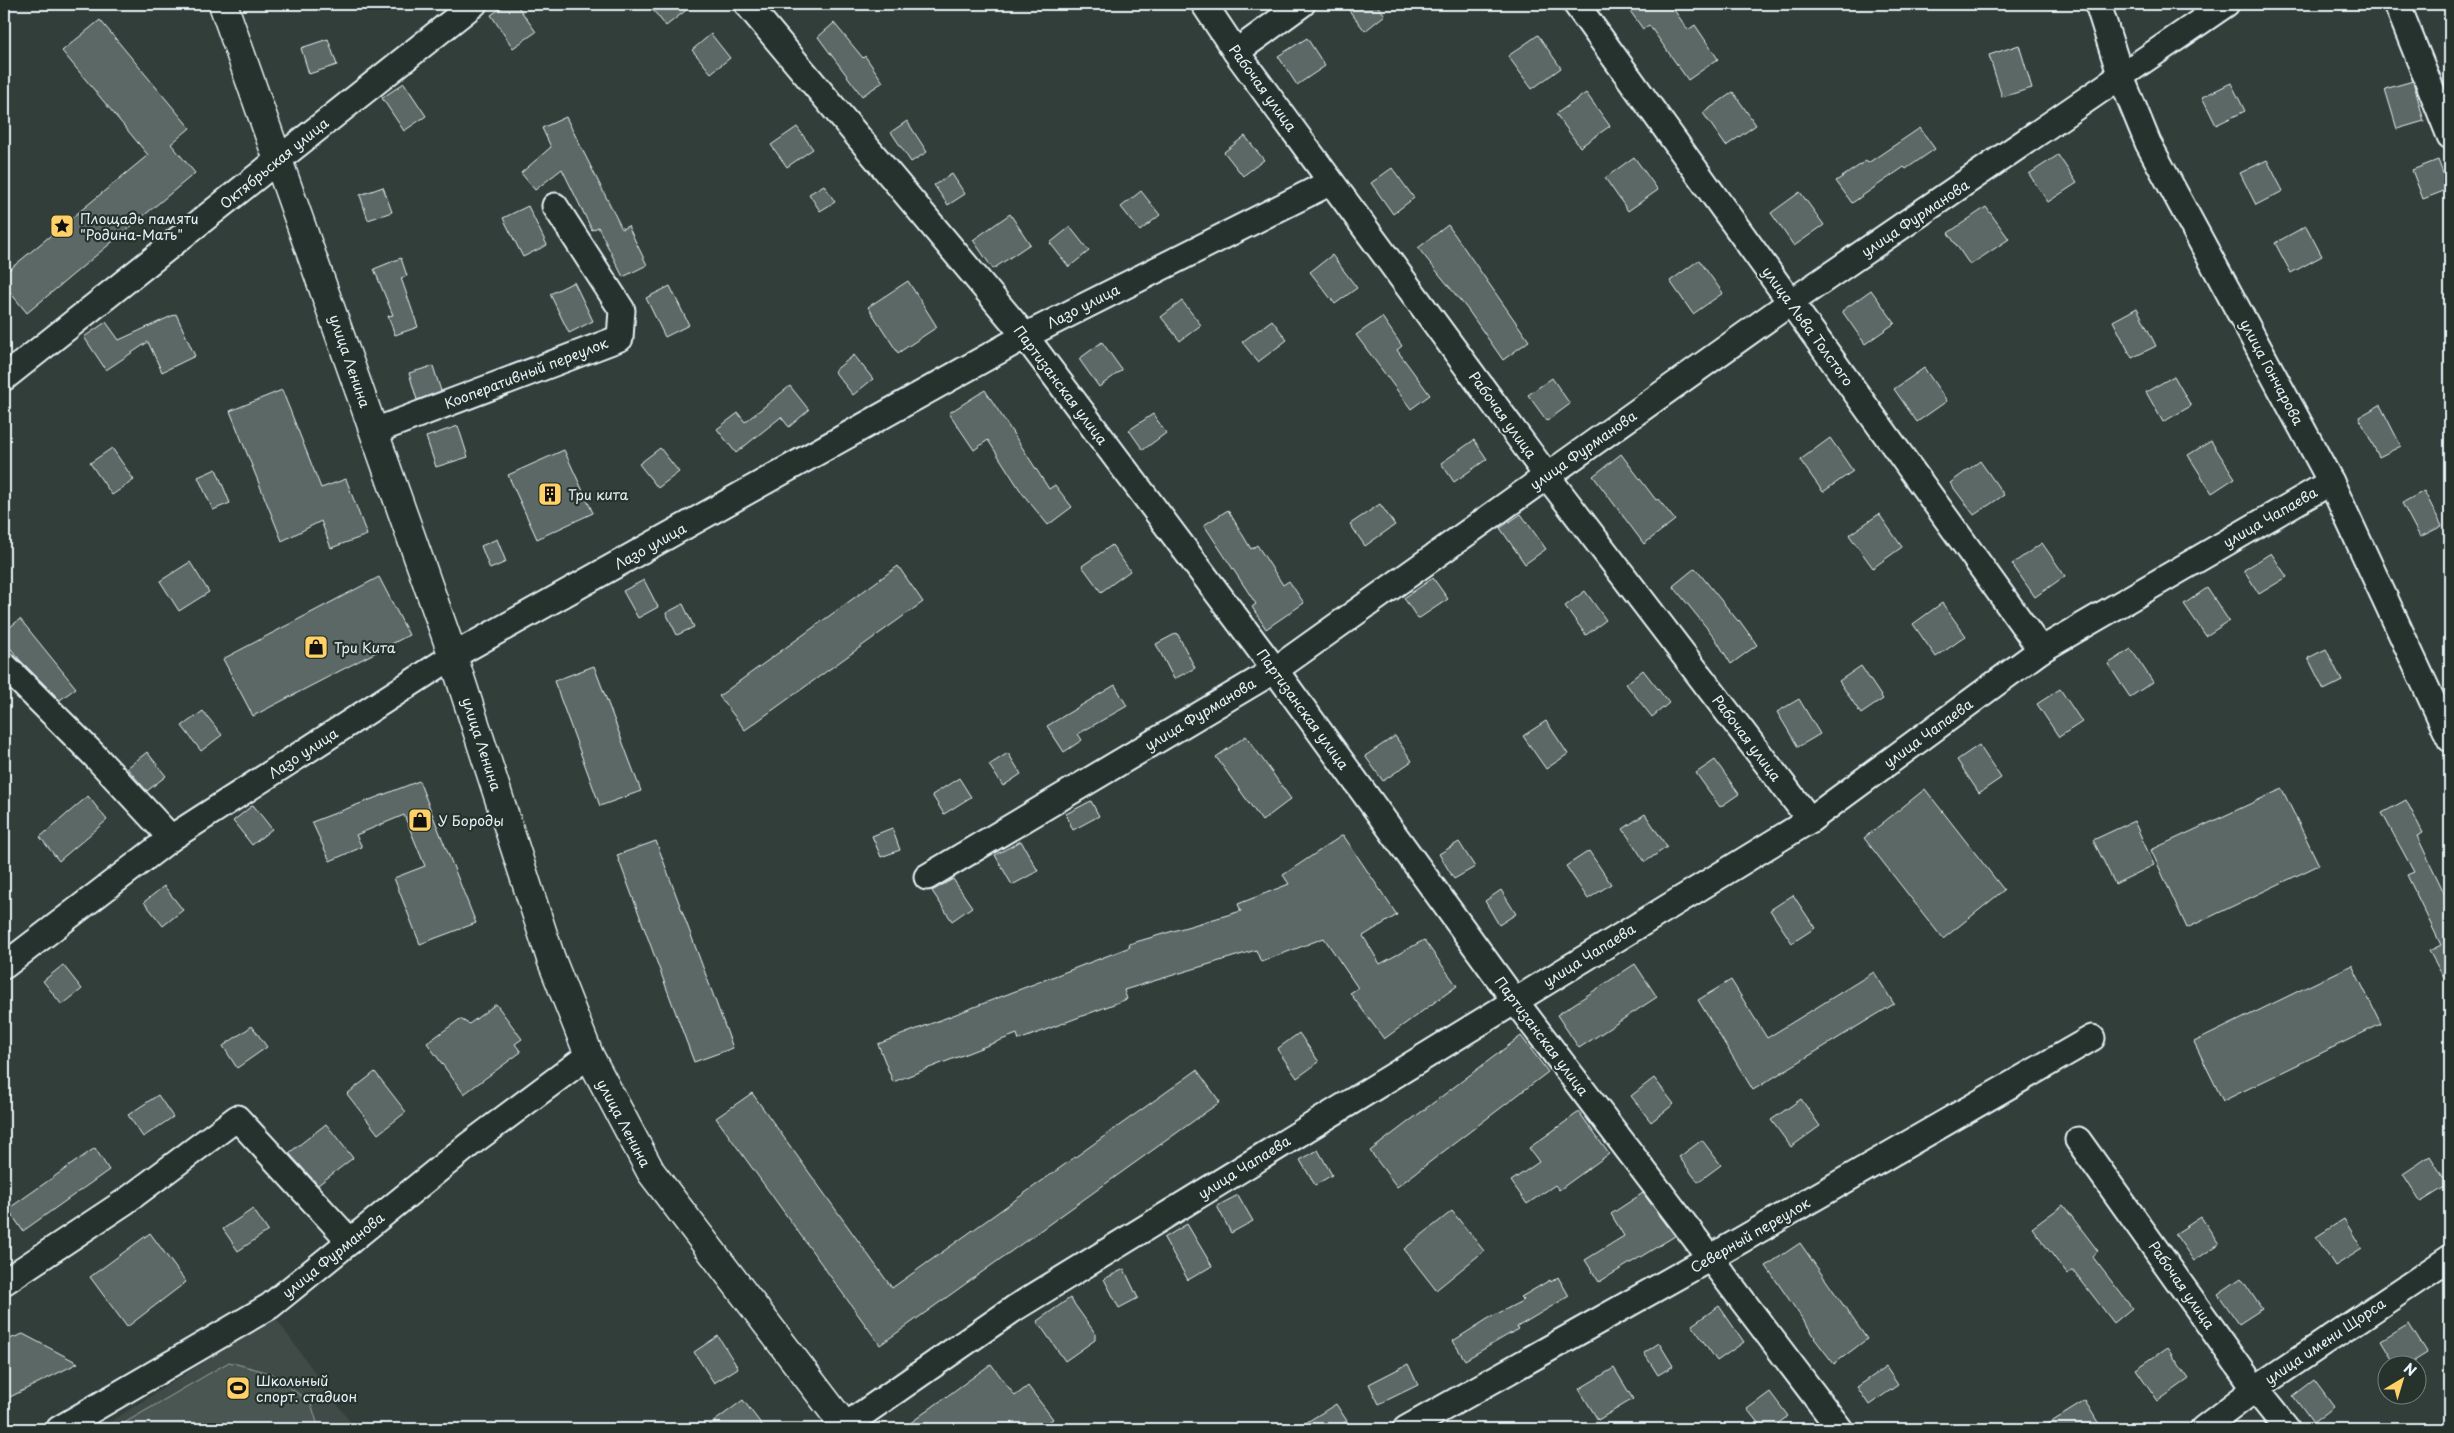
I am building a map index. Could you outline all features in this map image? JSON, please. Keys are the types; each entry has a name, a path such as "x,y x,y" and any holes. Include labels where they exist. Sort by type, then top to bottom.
{"main road":[{"name":"улица Ленина","path":"223,4 280,158 453,656 551,959 589,1056 651,1172 846,1428"}],"street":[{"name":"Октябрьская улица","path":"4,378 474,4"},
{"name":"Партизанская улица","path":"747,4 1025,336 1275,670 1515,1001 1840,1429"},
{"name":"Рабочая улица","path":"1204,4 1236,52 1547,476 1810,820"},
{"path":"1236,52 1302,4"},
{"name":"улица Льва Толстого","path":"1576,4 2040,650"},
{"name":"улица Гончарова","path":"2098,4 2121,77 2148,143 2331,482 2450,739"},
{"name":"улица Фурманова","path":"927,876 1275,670 1791,302 2226,4"},
{"path":"2397,4 2450,136"},
{"name":"Лазо улица","path":"4,966 171,838 453,656 1025,336 1331,182"},
{"name":"Кооперативный переулок","path":"375,431 620,338 622,310 555,206"},
{"name":"улица Чапаева","path":"846,1428 1015,1308 1810,820 2040,650 2331,482"},
{"path":"4,665 93,754 171,838"},
{"name":"Северный переулок","path":"1406,1429 1710,1258 2092,1038"},
{"name":"улица Фурманова","path":"59,1429 270,1306 470,1144 589,1056"},
{"path":"4,1282 126,1201 237,1118 350,1241"},
{"name":"Рабочая улица","path":"2078,1140 2255,1388 2287,1429"},
{"name":"улица имени Щорса","path":"2203,1429 2255,1388 2450,1258"}],"shaded area":[{"path":"275,1317 355,1429 99,1429"},
{"name":"Школьный спорт. стадион","path":"229,1362 270,1373 311,1403 319,1429 114,1429"}],"building":[{"path":"507,4 516,4 536,32 513,48 491,15"},
{"path":"648,4 694,4 666,26"},
{"path":"1344,4 1376,4 1385,15 1365,31"},
{"path":"1625,4 1670,4 1688,30 1695,25 1718,59 1688,80 1649,25 1643,29"},
{"path":"100,20 190,128 171,144 195,173 27,313 4,285 4,274 148,155 62,51"},
{"path":"834,23 863,58 865,56 883,82 862,96 818,37"},
{"path":"711,34 730,58 711,73 692,50"},
{"path":"1538,35 1561,68 1532,89 1508,56"},
{"path":"1307,38 1325,66 1297,85 1278,56"},
{"path":"328,39 337,65 309,74 301,48"},
{"path":"2019,45 2032,88 2002,97 1989,55"},
{"path":"2413,81 2424,121 2397,129 2385,89"},
{"path":"404,83 426,116 404,131 382,98"},
{"path":"2231,83 2245,111 2216,125 2202,97"},
{"path":"1733,92 1756,125 1726,146 1703,113"},
{"path":"1586,93 1610,126 1580,147 1556,114"},
{"path":"566,117 622,229 628,226 647,265 623,277 598,227 592,230 562,169 535,190 521,173 551,147 542,128"},
{"path":"907,121 927,152 911,162 891,132"},
{"path":"797,127 813,149 787,167 771,145"},
{"path":"1920,128 1935,149 1906,169 1904,167 1852,203 1836,181 1866,161 1868,163"},
{"path":"1245,136 1264,160 1243,176 1224,152"},
{"path":"2058,155 2077,183 2048,202 2029,174"},
{"path":"1634,157 1658,190 1628,211 1605,178"},
{"path":"2267,160 2283,191 2256,205 2240,173"},
{"path":"2438,160 2449,189 2423,199 2412,170"},
{"path":"1392,168 1414,198 1393,214 1371,183"},
{"path":"952,174 965,194 948,205 934,185"},
{"path":"824,185 835,202 820,211 809,194"},
{"path":"383,187 392,212 368,220 360,195"},
{"path":"1141,191 1160,215 1140,231 1121,207"},
{"path":"1800,192 1824,225 1794,246 1771,213"},
{"path":"528,206 547,245 523,257 503,218"},
{"path":"1986,207 2009,239 1970,265 1948,233"},
{"path":"1010,214 1030,244 993,269 973,240"},
{"path":"1448,225 1529,341 1503,360 1468,310 1418,248"},
{"path":"2306,226 2322,256 2291,273 2275,243"},
{"path":"1070,227 1089,251 1069,267 1050,243"},
{"path":"1332,255 1357,288 1335,304 1310,272"},
{"path":"401,258 407,276 401,278 418,327 395,335 388,316 393,315 374,269"},
{"path":"1699,260 1723,293 1693,314 1670,281"},
{"path":"908,281 937,327 898,353 868,307"},
{"path":"574,282 593,321 569,333 550,294"},
{"path":"670,286 689,325 665,337 646,298"},
{"path":"1871,290 1895,323 1865,344 1842,311"},
{"path":"1182,301 1201,325 1180,341 1161,317"},
{"path":"2137,308 2156,346 2132,358 2113,321"},
{"path":"176,314 195,356 162,372 148,342 106,370 84,337 106,322 119,340"},
{"path":"1382,317 1402,346 1397,350 1430,395 1411,409 1356,335"},
{"path":"1272,320 1287,340 1258,362 1242,342"},
{"path":"1102,342 1122,370 1099,387 1079,359"},
{"path":"854,355 873,379 853,395 834,371"},
{"path":"433,366 441,391 417,400 409,373"},
{"path":"1924,368 1947,401 1917,422 1894,389"},
{"path":"2174,376 2191,406 2163,422 2146,392"},
{"path":"1552,378 1570,404 1547,421 1528,395"},
{"path":"790,386 809,410 789,427 781,417 736,453 717,429 738,413 745,422"},
{"path":"282,390 321,488 346,479 367,535 331,548 321,521 282,541 230,411"},
{"path":"985,390 1049,489 1055,485 1072,507 1048,525 1022,493 988,440 974,450 949,413"},
{"path":"2380,405 2401,446 2379,457 2359,417"},
{"path":"1153,414 1166,433 1143,450 1129,430"},
{"path":"458,426 468,457 436,467 426,437"},
{"path":"1830,438 1853,471 1823,492 1800,460"},
{"path":"1474,440 1487,459 1454,482 1441,463"},
{"path":"2211,441 2235,478 2212,493 2188,455"},
{"path":"112,448 134,480 112,495 90,463"},
{"path":"660,448 679,472 658,488 639,464"},
{"name":"Три кита","path":"564,450 593,513 537,539 508,475"},
{"path":"1621,454 1656,500 1658,499 1675,520 1644,544 1593,476"},
{"path":"1980,461 2004,495 1974,515 1950,483"},
{"path":"216,469 230,503 213,510 198,477"},
{"path":"2424,491 2442,526 2420,537 2402,503"},
{"path":"1380,504 1395,525 1365,546 1350,524"},
{"path":"1228,510 1251,549 1257,545 1283,585 1289,581 1304,603 1266,629 1252,607 1256,604 1204,525"},
{"path":"1521,514 1546,549 1525,564 1500,528"},
{"path":"1879,514 1902,547 1873,568 1849,535"},
{"path":"497,539 506,562 490,569 481,546"},
{"path":"2042,543 2065,576 2035,597 2012,564"},
{"path":"1112,545 1130,571 1101,592 1082,566"},
{"path":"2271,553 2287,577 2259,594 2244,570"},
{"path":"190,562 209,592 179,611 160,581"},
{"path":"898,566 923,602 745,730 719,696"},
{"path":"1695,568 1739,620 1757,645 1731,664 1715,638 1673,586"},
{"name":"Три Кита","path":"379,577 409,635 253,716 223,659"},
{"path":"1433,578 1448,599 1418,619 1404,598"},
{"path":"644,580 658,607 638,618 623,591"},
{"path":"2207,588 2229,621 2206,636 2184,604"},
{"path":"1585,591 1606,620 1586,635 1565,606"},
{"path":"1942,603 1966,636 1936,657 1913,624"},
{"path":"683,604 694,627 677,635 666,613"},
{"path":"20,619 76,688 60,700 19,659 4,640 4,632"},
{"path":"1177,633 1195,668 1174,679 1156,644"},
{"path":"2131,649 2153,682 2130,697 2108,664"},
{"path":"2326,649 2342,681 2324,690 2308,658"},
{"path":"594,666 641,791 600,806 554,681"},
{"path":"1861,666 1883,699 1861,714 1839,681"},
{"path":"1643,670 1669,703 1652,717 1626,684"},
{"path":"1115,685 1127,706 1078,734 1082,740 1064,752 1047,726"},
{"path":"2060,689 2082,722 2059,737 2037,704"},
{"path":"1799,699 1820,734 1798,747 1777,712"},
{"path":"203,711 222,735 201,751 182,726"},
{"path":"1546,721 1568,754 1546,769 1523,736"},
{"path":"1246,736 1291,799 1262,821 1216,757"},
{"path":"1395,736 1412,761 1383,781 1365,756"},
{"path":"1979,745 2001,778 1979,793 1957,760"},
{"path":"147,752 166,776 147,791 127,768"},
{"path":"1008,753 1021,774 1003,786 989,765"},
{"path":"1715,760 1739,794 1720,807 1696,773"},
{"path":"959,778 971,797 944,814 932,795"},
{"path":"419,781 476,923 420,944 394,878 425,866 404,815 356,835 362,847 330,861 312,822"},
{"path":"1925,789 2004,890 1943,939 1864,838"},
{"path":"2282,789 2319,865 2187,928 2151,850"},
{"path":"88,796 107,820 59,861 40,837"},
{"path":"2406,800 2423,833 2417,836 2450,905 2450,989 2429,951 2441,945 2407,875 2414,872 2382,813"},
{"path":"1091,801 1099,816 1073,830 1066,814"},
{"path":"253,805 272,829 252,845 233,821"},
{"path":"1645,814 1667,847 1645,862 1623,829"},
{"path":"2134,821 2154,865 2115,884 2093,840"},
{"path":"892,828 900,850 881,857 872,836"},
{"path":"1343,835 1397,915 1363,936 1380,964 1424,940 1457,986 1384,1039 1350,993 1358,988 1324,938 1261,962 1256,950 1124,990 1127,999 1019,1040 1017,1034 893,1082 878,1044 1130,947 1129,944 1241,911 1238,904 1289,884 1283,875"},
{"path":"656,841 733,1048 694,1062 617,855"},
{"path":"1021,841 1038,871 1012,885 995,855"},
{"path":"1459,842 1475,867 1454,879 1439,854"},
{"path":"1589,851 1611,884 1588,899 1566,866"},
{"path":"953,879 972,907 952,921 932,891"},
{"path":"164,886 183,910 163,926 144,902"},
{"path":"1501,890 1516,914 1499,925 1485,901"},
{"path":"1793,895 1815,928 1792,943 1770,910"},
{"path":"1635,964 1657,997 1579,1048 1557,1015"},
{"path":"63,965 82,989 62,1005 43,981"},
{"path":"2352,965 2381,1024 2223,1101 2194,1042"},
{"path":"1874,972 1894,1004 1753,1090 1698,1000 1731,980 1767,1038"},
{"path":"496,1004 522,1039 515,1044 521,1052 464,1094 427,1043 460,1019 469,1024"},
{"path":"252,1026 267,1047 237,1068 223,1046"},
{"path":"1299,1033 1319,1062 1297,1078 1277,1049"},
{"path":"1521,1036 1548,1072 1397,1187 1370,1151"},
{"path":"1197,1070 1220,1102 880,1345 716,1118 752,1093 892,1288"},
{"path":"375,1072 406,1112 378,1134 347,1094"},
{"path":"1654,1078 1674,1104 1651,1122 1631,1096"},
{"path":"158,1095 173,1117 143,1137 128,1115"},
{"path":"1801,1099 1820,1126 1791,1147 1771,1120"},
{"path":"1579,1112 1609,1154 1559,1190 1555,1185 1527,1204 1511,1181 1539,1162 1529,1148"},
{"path":"326,1124 353,1158 318,1185 289,1153"},
{"path":"1702,1140 1721,1165 1698,1182 1679,1157"},
{"path":"95,1148 109,1170 23,1231 8,1209"},
{"path":"1318,1150 1332,1175 1315,1185 1300,1160"},
{"path":"2430,1156 2448,1185 2421,1202 2403,1174"},
{"path":"1643,1193 1675,1236 1599,1282 1585,1260 1624,1236 1611,1214"},
{"path":"1238,1195 1253,1221 1231,1233 1217,1206"},
{"path":"2063,1205 2098,1251 2092,1256 2132,1308 2114,1323 2073,1270 2067,1274 2032,1228"},
{"path":"253,1209 268,1231 238,1251 223,1229"},
{"path":"1452,1211 1484,1251 1436,1290 1404,1249"},
{"path":"2201,1217 2219,1244 2194,1261 2175,1234"},
{"path":"2344,1219 2362,1249 2335,1266 2316,1237"},
{"path":"1187,1224 1212,1266 1188,1280 1164,1238"},
{"path":"150,1233 186,1282 127,1327 90,1277"},
{"path":"1800,1243 1867,1339 1834,1364 1814,1338 1766,1266"},
{"path":"1124,1269 1138,1298 1119,1308 1104,1279"},
{"path":"1558,1277 1569,1296 1465,1360 1453,1341 1489,1318 1524,1300 1521,1297"},
{"path":"2241,1278 2262,1309 2239,1324 2218,1294"},
{"path":"1070,1298 1095,1333 1095,1340 1065,1361 1037,1321"},
{"path":"1719,1306 1744,1342 1717,1361 1692,1325"},
{"path":"2409,1324 2427,1353 2422,1356 2390,1356 2381,1341"},
{"path":"23,1334 78,1363 4,1400 4,1341"},
{"path":"718,1336 738,1368 714,1383 694,1352"},
{"path":"1659,1343 1673,1366 1658,1375 1644,1353"},
{"path":"2167,1348 2189,1379 2158,1401 2136,1369"},
{"path":"991,1364 1015,1396 1028,1386 1053,1419 1039,1429 902,1429"},
{"path":"1408,1364 1418,1385 1379,1404 1369,1384"},
{"path":"1886,1367 1898,1385 1869,1405 1857,1387"},
{"path":"1614,1368 1633,1399 1598,1420 1579,1389"},
{"path":"2314,1380 2334,1407 2313,1423 2293,1396"},
{"path":"1770,1392 1788,1416 1771,1429 1763,1429 1747,1409"},
{"path":"743,1400 765,1429 704,1429"},
{"path":"2085,1401 2102,1429 2040,1429"},
{"path":"1336,1404 1347,1421 1334,1429 1296,1429"}],"place":[{"name":"Площадь памяти \"Родина-Мать\"","path":"62,226"},
{"name":"Три кита","path":"550,494"},
{"name":"Три Кита","path":"316,647"},
{"name":"У Бороды","path":"420,820"},
{"name":"Школьный спорт. стадион","path":"238,1388"}]}
